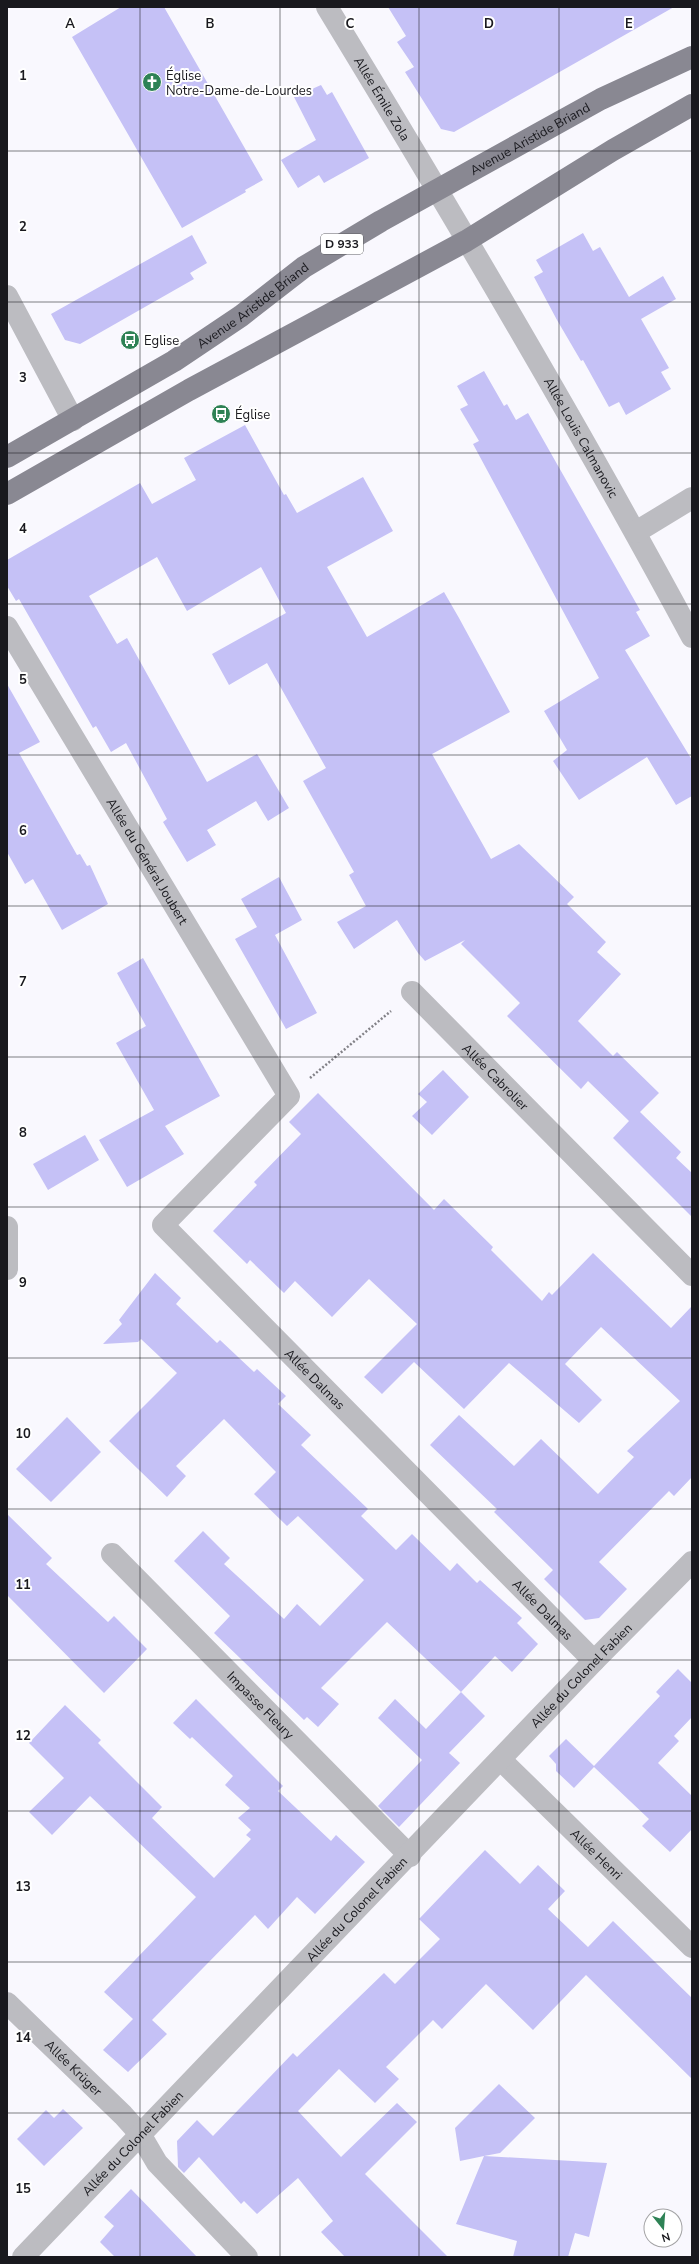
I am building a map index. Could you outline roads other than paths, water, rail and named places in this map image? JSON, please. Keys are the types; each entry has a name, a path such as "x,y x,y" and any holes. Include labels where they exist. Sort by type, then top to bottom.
{"main road":[{"name":"Avenue Aristide Briand","path":"7,457 174,360 241,316 304,267 437,190 601,99 692,57"},
{"path":"7,494 189,390 466,241 613,150 692,104"}],"street":[{"name":"Allée Émile Zola","path":"327,7 466,241"},
{"name":"Allée Louis Calmanovic","path":"466,241 636,532 692,637"},
{"path":"7,296 72,420"},
{"path":"636,532 692,498"},
{"name":"Allée du Général Joubert","path":"7,627 289,1096"},
{"name":"Allée Cabrolier","path":"412,992 692,1275"},
{"name":"Allée Dalmas","path":"289,1096 163,1225 594,1661"},
{"path":"7,1226 7,1270"},
{"name":"Impasse Fleury","path":"112,1554 410,1856"},
{"name":"Allée du Colonel Fabien","path":"23,2257 140,2134 410,1856 594,1661 692,1562"},
{"name":"Allée Henri","path":"501,1760 692,1947"},
{"name":"Allée Krüger","path":"7,2003 140,2134 157,2163 247,2257"}],"place":[{"name":"Église Notre-Dame-de-Lourdes","path":"152,82"},
{"name":"Eglise","path":"130,340"},
{"name":"Église","path":"221,414"}]}
